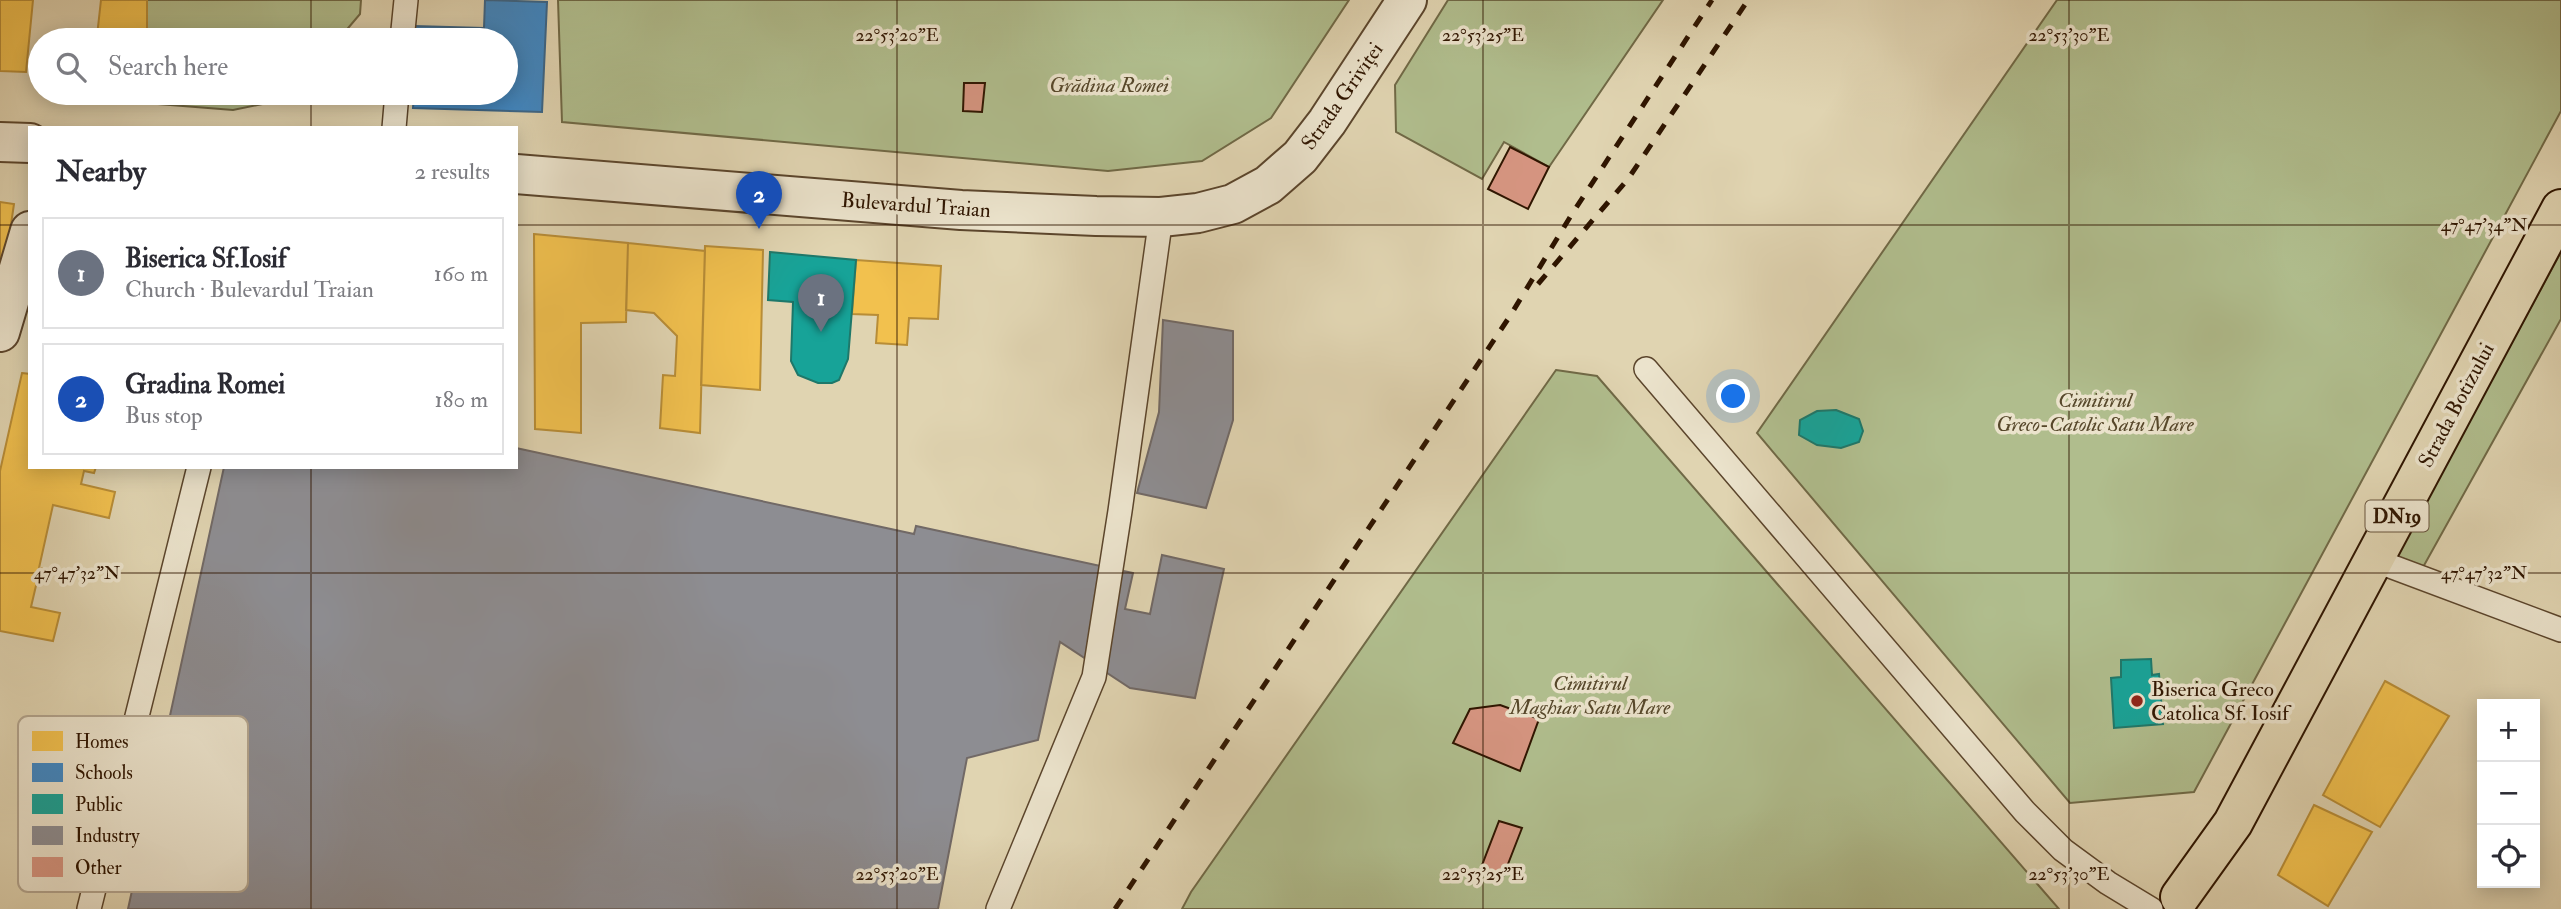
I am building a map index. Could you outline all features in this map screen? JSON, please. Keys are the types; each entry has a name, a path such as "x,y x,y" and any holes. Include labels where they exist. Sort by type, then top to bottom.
{"main road":[{"name":"Strada Botizului","path":"2177,907 2233,823 2561,209"}],"street":[{"name":"Strada Griviței","path":"1300,157 1327,122 1407,0"},
{"path":"0,142 28,143"},
{"name":"Bulevardul Traian","path":"518,174 961,210 1161,217 1198,213 1233,204 1268,185 1300,157"},
{"path":"0,332 28,239"}],"lane":[{"path":"403,28 406,0"},
{"path":"394,126 396,105"},
{"path":"999,909 1094,677 1161,217"},
{"path":"1646,369 2025,812 2063,850 2108,883 2177,907"},
{"path":"137,716 199,469"},
{"path":"2374,561 2561,630"},
{"path":"89,909 93,892"}],"green space":[{"path":"147,0 361,0 360,14 348,28 147,28"},
{"name":"Grădina Romei","path":"558,0 1349,0 1271,118 1202,161 1108,171 562,122"},
{"path":"1448,0 1663,0 1549,167 1504,142 1482,179 1396,132 1395,85"},
{"name":"Cimitirul Greco-Catolic Satu Mare","path":"2057,0 2561,0 2561,111 2194,792 2070,803 1757,433"},
{"path":"171,105 258,105 233,110"},
{"path":"2561,252 2561,319 2417,578 2390,567"},
{"name":"Cimitirul Maghiar Satu Mare","path":"1556,370 1597,376 2059,909 1182,909 1191,892"}],"building: Homes":[{"path":"0,0 33,0 30,28 28,28 26,72 0,71"},
{"path":"101,0 147,0 147,28 98,28"},
{"path":"0,202 14,204 1,292 0,292"},
{"path":"534,234 628,243 626,322 581,323 581,433 535,429"},
{"path":"628,243 705,251 700,433 660,428 663,375 675,376 677,336 654,313 626,310"},
{"path":"705,246 763,250 760,390 701,385"},
{"path":"856,260 941,266 938,319 909,318 907,345 876,343 878,315 852,314"},
{"path":"22,373 28,374 28,469 95,469 94,473 84,471 81,484 115,492 109,518 53,505 39,568 50,570 48,579 38,577 31,607 60,613 53,641 0,631 0,471"},
{"path":"2385,681 2449,716 2380,827 2323,795"},
{"path":"2314,805 2372,832 2328,906 2278,875"}],"building: Schools":[{"path":"485,0 547,2 542,112 413,108 413,105 518,105 518,28 484,28"},
{"path":"415,26 484,28 415,28"}],"building: Public":[{"path":"770,252 856,260 848,359 839,380 818,383 798,375 791,361 793,302 768,300"},
{"path":"1836,410 1859,419 1863,431 1859,442 1841,448 1817,445 1799,435 1800,420 1817,411"},
{"name":"Biserica Greco Catolica Sf. Iosif","path":"2151,659 2152,675 2159,674 2163,724 2114,728 2111,678 2121,677 2121,660"}],"building: Industry":[{"path":"1163,320 1233,331 1233,420 1206,508 1137,493 1159,412"},
{"path":"518,448 914,534 916,526 1133,573 1125,609 1150,614 1162,555 1224,569 1195,698 1130,688 1060,642 1038,740 967,758 938,909 128,909 132,892 248,892 248,716 170,716 224,469 518,469"}],"building: Other":[{"path":"964,83 985,83 982,112 963,111"},
{"path":"1510,147 1549,167 1528,209 1488,189"},
{"path":"1500,705 1539,719 1520,771 1453,743 1470,709"},
{"path":"1499,821 1522,828 1501,882 1479,873"}],"railway":[{"path":"1115,909 1510,316 1572,214 1712,0"},
{"path":"1538,284 1628,179 1748,0"}],"place":[{"name":"Gradina Romei","path":"759,229"},
{"name":"Biserica Sf.Iosif","path":"821,332"},
{"name":"Biserica Greco Catolica Sf. Iosif","path":"2137,701"}]}
